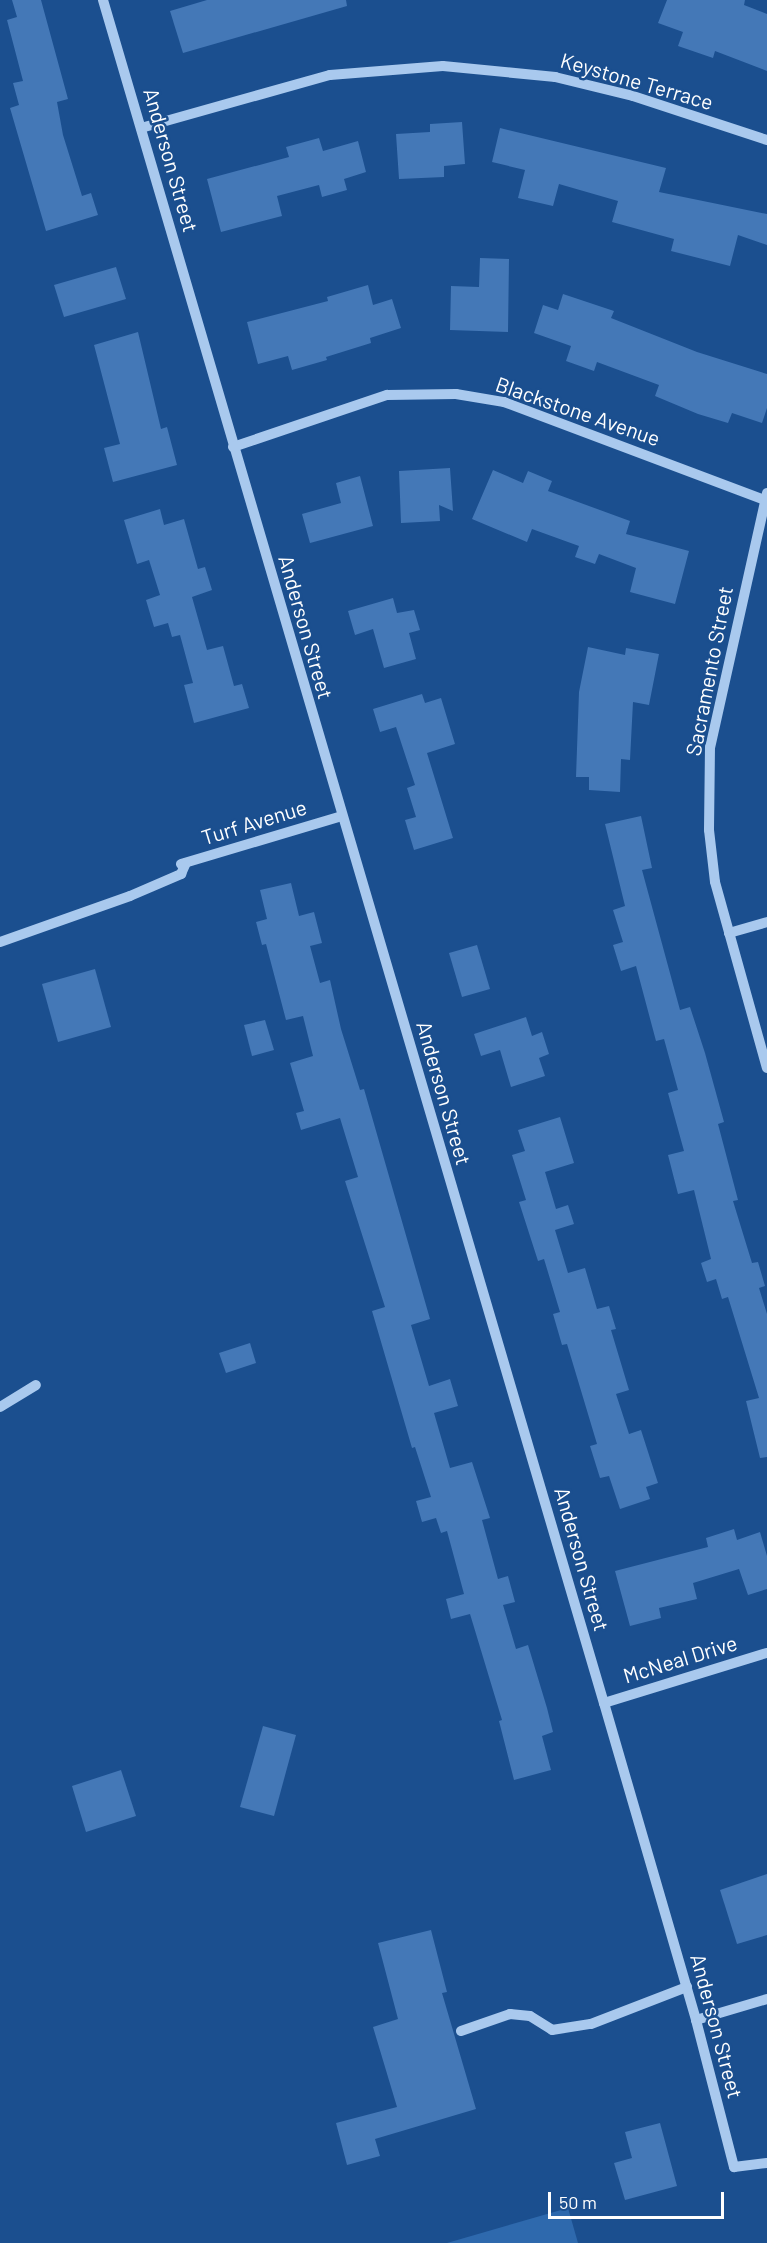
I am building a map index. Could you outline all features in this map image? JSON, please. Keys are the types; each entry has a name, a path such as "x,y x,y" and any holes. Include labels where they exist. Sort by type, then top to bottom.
{"street":[{"name":"Anderson Street","path":"103,0 687,1987 734,2167 767,2163"},
{"name":"Keystone Terrace","path":"141,128 330,75 442,66 566,80 633,96 767,140"},
{"name":"Blackstone Avenue","path":"233,447 387,395 456,394 504,402 766,498"},
{"name":"Sacramento Street","path":"766,498 710,747 709,830 715,882 767,1068"},
{"name":"Turf Avenue","path":"0,942 130,896 181,874 182,864 342,816"},
{"path":"729,933 767,922"},
{"path":"0,1407 36,1385"},
{"name":"McNeal Drive","path":"604,1703 767,1653"},
{"path":"461,2031 510,2014 530,2016 552,2030 591,2024 687,1987"},
{"path":"696,2020 767,1999"}],"shaded area":[{"path":"568,2208 578,2243 447,2243"}],"building":[{"path":"12,0 41,0 68,99 57,102 63,135 82,196 91,193 98,215 46,231 10,108 19,105 13,83 23,81 7,20 17,17"},
{"path":"207,0 346,0 347,6 183,53 170,11"},
{"path":"667,0 745,0 744,5 767,14 767,71 715,51 713,58 678,46 683,32 658,23"},
{"path":"462,122 465,164 444,166 444,177 399,179 396,134 430,132 430,124"},
{"path":"500,128 666,168 659,192 767,214 767,245 738,235 730,266 671,251 674,239 612,222 618,201 559,184 553,206 518,198 525,170 492,162"},
{"path":"319,138 323,151 358,141 366,172 344,179 347,190 322,197 319,185 277,196 282,216 221,232 207,179 289,157 286,147"},
{"path":"480,258 509,259 508,332 450,330 451,286 479,287"},
{"path":"116,267 126,299 64,317 54,285"},
{"path":"368,285 373,305 392,299 401,328 370,338 371,343 326,357 327,360 292,370 288,356 258,364 247,322 328,301 327,297"},
{"path":"563,294 614,311 611,318 697,352 767,374 767,408 762,423 732,413 728,423 698,414 655,396 659,385 597,362 594,371 566,361 571,346 534,333 543,305 558,310"},
{"path":"138,332 161,429 167,427 177,465 113,482 104,448 120,444 94,345"},
{"path":"450,468 453,511 439,505 440,521 401,523 399,471"},
{"path":"493,470 523,483 528,471 552,481 548,491 630,521 626,534 689,551 675,604 630,592 636,568 599,554 595,564 575,557 579,546 532,529 527,542 472,519"},
{"path":"360,476 373,526 310,543 302,514 341,503 336,483"},
{"path":"160,509 164,525 184,519 198,569 205,567 212,590 192,597 207,650 223,646 234,686 242,684 249,708 194,723 184,685 193,683 180,635 172,637 168,623 154,627 146,600 160,595 149,560 137,564 124,520"},
{"path":"393,598 397,613 414,610 420,630 409,633 416,659 384,668 373,629 355,635 348,611"},
{"path":"588,647 625,655 626,648 659,654 649,705 633,702 630,760 621,759 620,792 589,790 589,777 576,777 579,692"},
{"path":"422,694 425,703 441,698 455,744 427,753 453,838 414,850 405,820 416,817 407,788 415,785 396,727 380,732 373,709"},
{"path":"641,816 652,868 642,870 680,1010 690,1007 705,1053 724,1122 718,1124 738,1200 733,1201 752,1263 758,1262 765,1286 759,1288 767,1314 767,1457 760,1458 746,1401 759,1398 728,1297 722,1299 716,1279 707,1282 701,1263 711,1259 694,1190 678,1194 668,1155 684,1151 668,1093 678,1090 664,1039 656,1041 636,966 621,971 613,945 623,942 613,910 625,906 605,824"},
{"path":"291,883 299,916 314,912 322,943 310,946 320,983 330,980 341,1029 360,1090 364,1089 430,1319 411,1325 429,1386 450,1379 458,1406 434,1413 450,1468 472,1462 490,1518 482,1520 498,1579 508,1576 515,1602 503,1605 516,1649 528,1645 547,1708 553,1732 542,1736 551,1770 514,1780 499,1721 502,1720 470,1614 451,1619 446,1599 464,1594 447,1531 441,1533 436,1518 422,1522 416,1501 431,1497 415,1447 412,1448 372,1311 385,1307 345,1181 358,1177 340,1118 301,1130 296,1113 304,1111 290,1063 313,1056 303,1016 286,1020 266,944 262,945 256,922 267,919 260,890"},
{"path":"477,945 490,989 462,997 449,953"},
{"path":"95,969 111,1027 58,1042 42,984"},
{"path":"526,1017 532,1036 542,1032 549,1054 539,1058 545,1076 511,1087 500,1050 481,1056 474,1034"},
{"path":"265,1020 274,1050 252,1056 244,1025"},
{"path":"560,1117 574,1163 545,1172 556,1209 568,1205 574,1224 555,1230 568,1273 585,1268 597,1309 609,1306 616,1329 611,1330 629,1390 616,1394 629,1434 641,1430 658,1483 646,1487 650,1499 620,1509 609,1476 600,1478 590,1446 597,1444 567,1344 562,1345 553,1314 560,1312 544,1259 538,1261 519,1202 526,1200 512,1155 525,1151 518,1130"},
{"path":"250,1343 256,1363 226,1373 219,1353"},
{"path":"734,1529 737,1540 760,1532 767,1556 767,1589 748,1595 739,1569 693,1583 697,1599 659,1608 661,1618 630,1626 615,1571 708,1547 706,1538"},
{"path":"263,1726 296,1735 274,1816 240,1807"},
{"path":"121,1770 136,1816 86,1832 72,1786"},
{"path":"767,1874 767,1935 737,1944 720,1890"},
{"path":"431,1930 447,1992 442,1993 476,2109 375,2139 380,2156 347,2165 336,2123 397,2107 373,2027 398,2019 378,1943"},
{"path":"660,2123 677,2186 625,2200 614,2163 632,2158 625,2132"}]}
